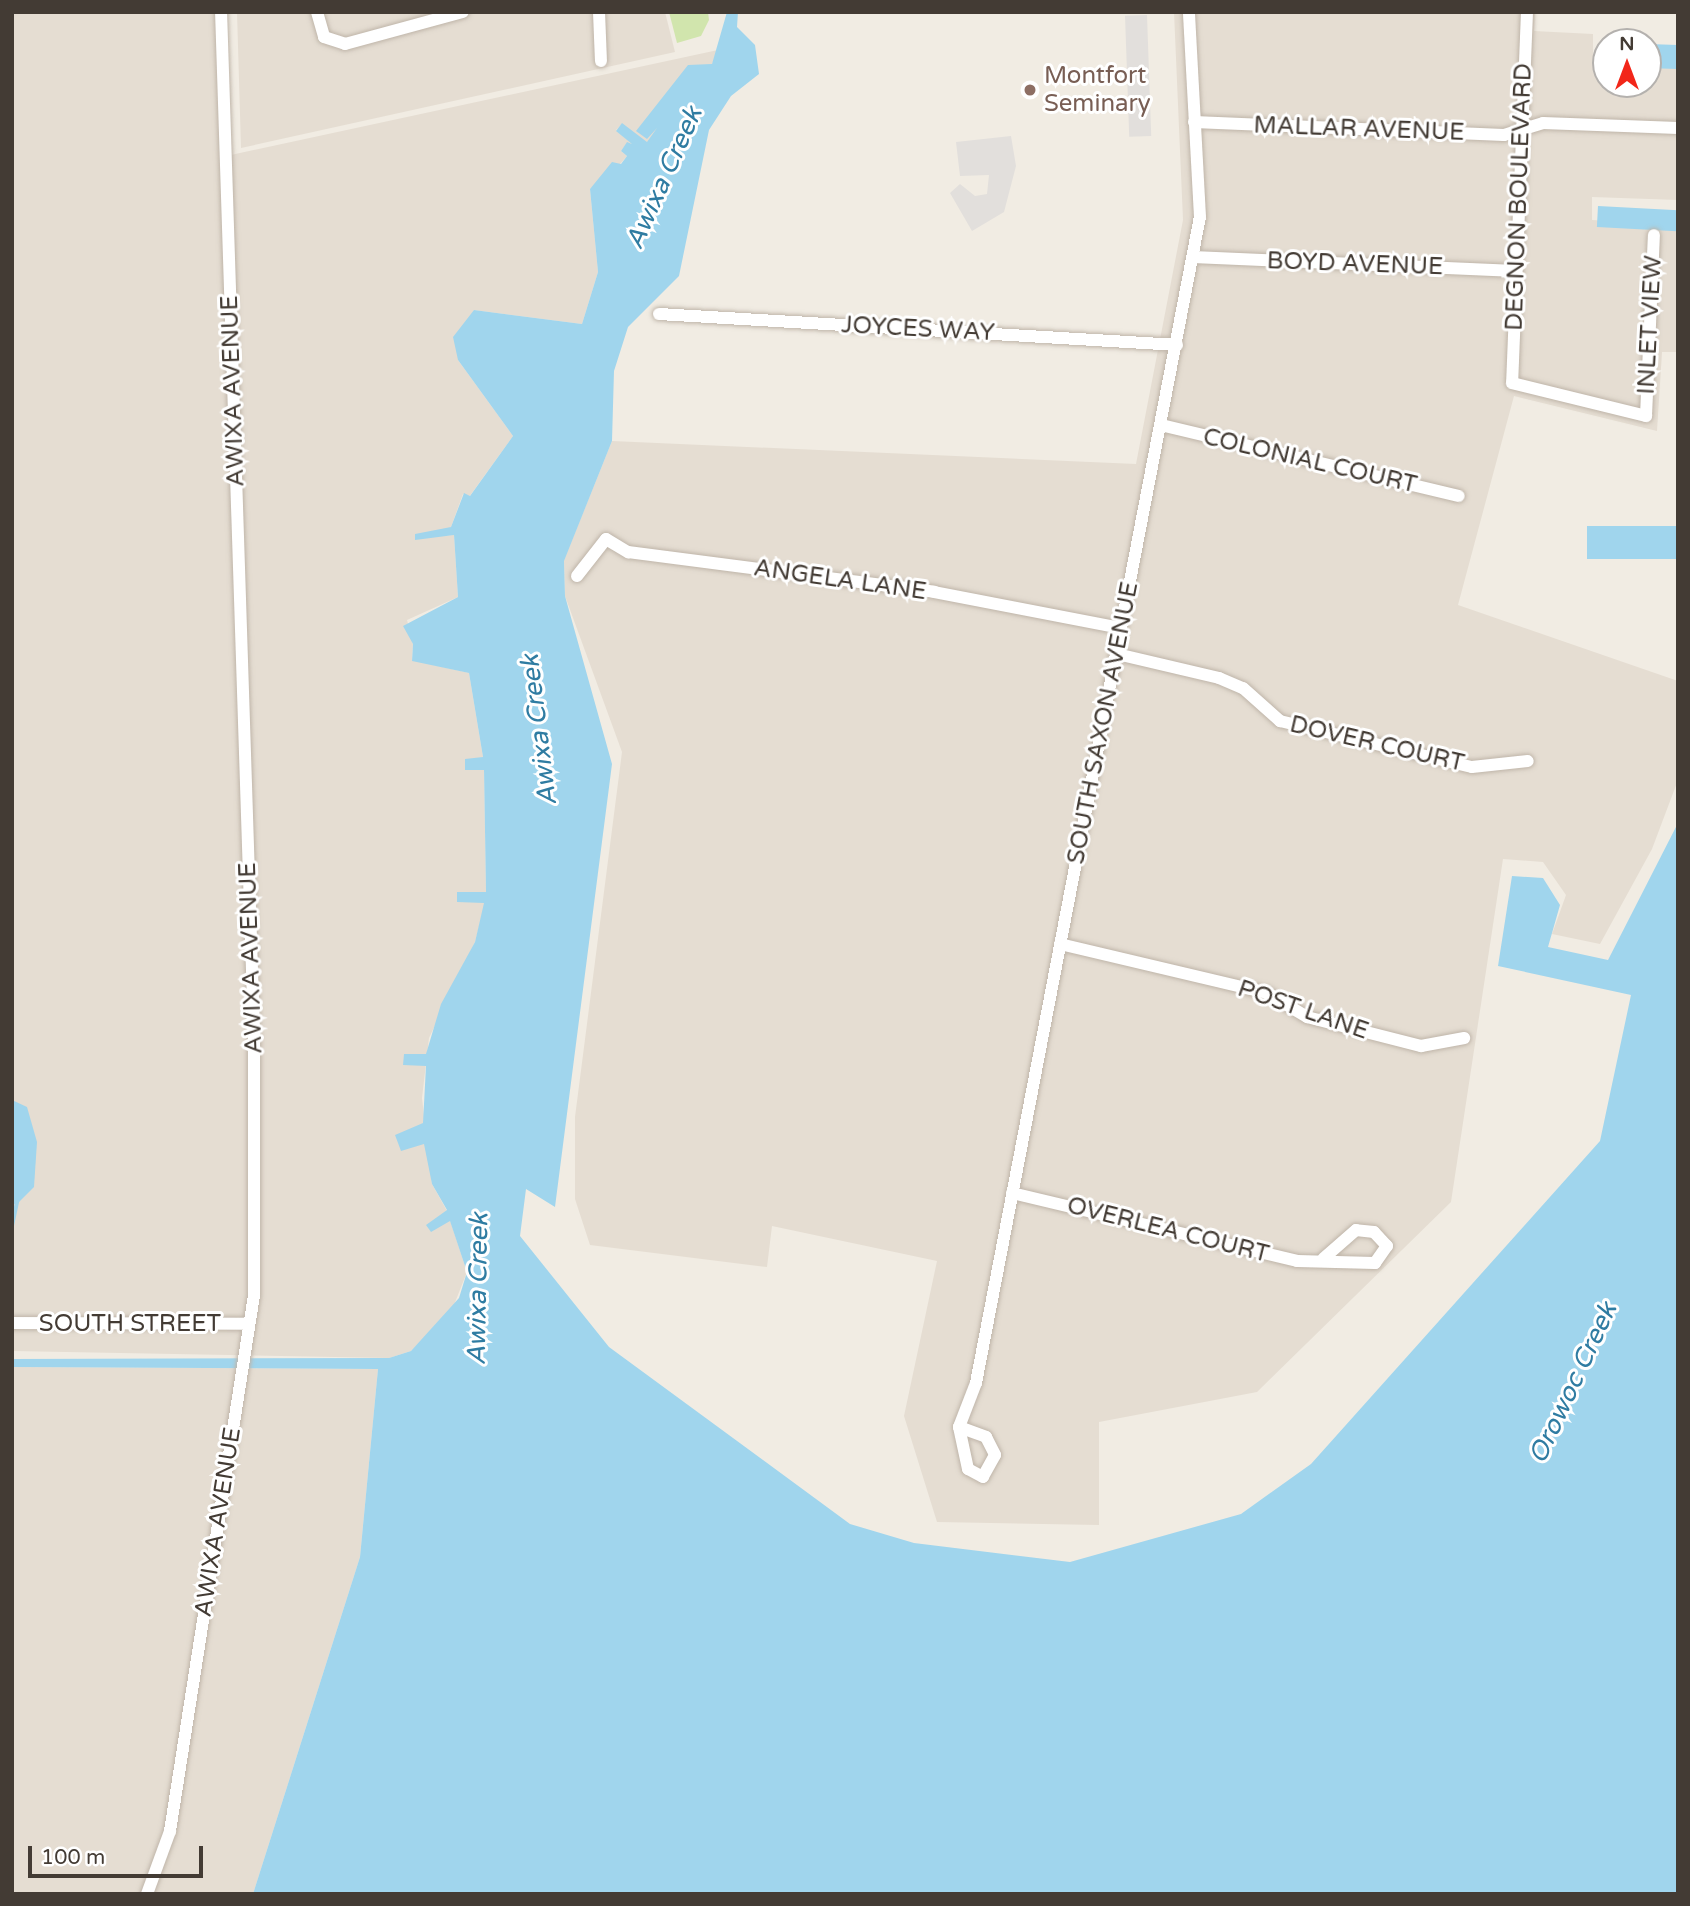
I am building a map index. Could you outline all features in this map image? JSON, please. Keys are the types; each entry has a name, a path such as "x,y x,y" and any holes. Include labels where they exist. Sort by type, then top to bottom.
{"street":[{"name":"AWIXA AVENUE","path":"147,1894 170,1831 254,1295 255,1044 222,12"},
{"path":"317,12 324,37 345,44 463,12"},
{"path":"599,12 601,61"},
{"name":"SOUTH SAXON AVENUE","path":"959,1427 976,1383 1200,217 1189,12"},
{"name":"DEGNON BOULEVARD","path":"1512,383 1527,12"},
{"name":"MALLAR AVENUE","path":"1194,122 1504,135 1543,123 1678,128"},
{"name":"INLET VIEW","path":"1512,383 1646,416 1654,235"},
{"name":"BOYD AVENUE","path":"1193,257 1517,271"},
{"name":"JOYCES WAY","path":"659,314 1177,345"},
{"name":"COLONIAL COURT","path":"1161,425 1458,496"},
{"name":"ANGELA LANE","path":"577,576 606,540 628,552 934,592 1121,628"},
{"name":"DOVER COURT","path":"1117,654 1219,678 1243,688 1280,721 1472,767 1528,761"},
{"name":"POST LANE","path":"1060,944 1267,993 1307,1017 1421,1046 1464,1038"},
{"name":"OVERLEA COURT","path":"1012,1193 1297,1261 1324,1258"},
{"name":"SOUTH STREET","path":"12,1323 248,1324"}],"shaded area":[{"path":"12,12 221,12 226,156 718,50 712,64 647,143 622,124 616,130 633,144 627,143 621,151 627,156 590,189 598,272 582,324 474,310 458,360 513,436 469,497 463,494 451,527 440,536 454,535 458,597 407,620 413,644 412,660 469,673 483,757 466,770 484,770 486,892 458,892 485,903 475,942 429,1038 422,1098 432,1184 447,1211 467,1272 452,1310 411,1351 389,1358 12,1351"},
{"path":"237,12 665,12 675,52 241,148"},
{"path":"1174,12 1535,12 1534,31 1592,34 1592,98 1662,98 1662,63 1678,64 1678,200 1592,197 1592,220 1678,225 1678,352 1662,352 1657,431 1514,396 1458,605 1678,681 1678,780 1652,849 1600,944 1552,934 1566,895 1543,862 1503,859 1451,1202 1257,1392 1099,1422 1099,1525 937,1522 904,1416 937,1261 772,1226 767,1267 590,1245 575,1199 575,1117 622,752 565,596 564,560 612,441 1136,464 1183,220"},
{"path":"1147,15 1151,136 1129,137 1125,16"},
{"path":"1011,136 1016,166 1004,212 972,231 950,193 960,184 975,196 987,194 989,175 960,176 956,142"},
{"path":"12,1367 378,1369 360,1557 253,1894 12,1894"}],"green space":[{"path":"669,12 708,12 709,20 701,36 677,43"}],"water":[{"path":"727,12 738,12 737,27 755,45 759,74 731,96 709,130 679,276 628,327 614,371 612,441 564,561 565,596 612,764 555,1207 526,1189 520,1236 609,1347 850,1524 914,1543 1070,1562 1241,1514 1311,1464 1600,1141 1631,995 1498,966 1512,876 1543,878 1560,905 1548,947 1608,960 1678,823 1678,1894 253,1894 360,1557 378,1369 12,1367 12,1359 389,1358 411,1351 459,1298 467,1272 450,1221 431,1232 426,1225 447,1210 432,1184 424,1144 401,1151 395,1135 423,1123 426,1066 403,1065 404,1054 426,1054 441,1004 475,942 484,903 457,902 457,892 486,892 484,770 465,770 465,759 483,757 469,673 412,661 413,644 403,626 458,597 454,535 415,540 415,534 451,527 464,493 470,496 513,436 458,360 453,337 474,310 582,324 598,272 590,189 612,162 621,164 627,156 621,151 627,142 632,144 616,131 622,123 647,142 657,128 647,139 636,131 688,65 712,64"},
{"path":"1662,44 1678,45 1677,69 1662,69"},
{"path":"1598,206 1678,210 1677,231 1597,227"},
{"path":"1587,526 1678,526 1678,559 1587,559"},
{"path":"12,1100 27,1107 37,1142 34,1187 17,1204 12,1204"}],"waterway":[{"path":"12,1226 17,1202"}],"place":[{"name":"Montfort Seminary","path":"1030,90"}],"water label":[{"name":"Awixa Creek","path":"664,178"},
{"name":"Awixa Creek","path":"539,730"},
{"name":"Awixa Creek","path":"478,1289"},
{"name":"Orowoc Creek","path":"1573,1383"}]}
